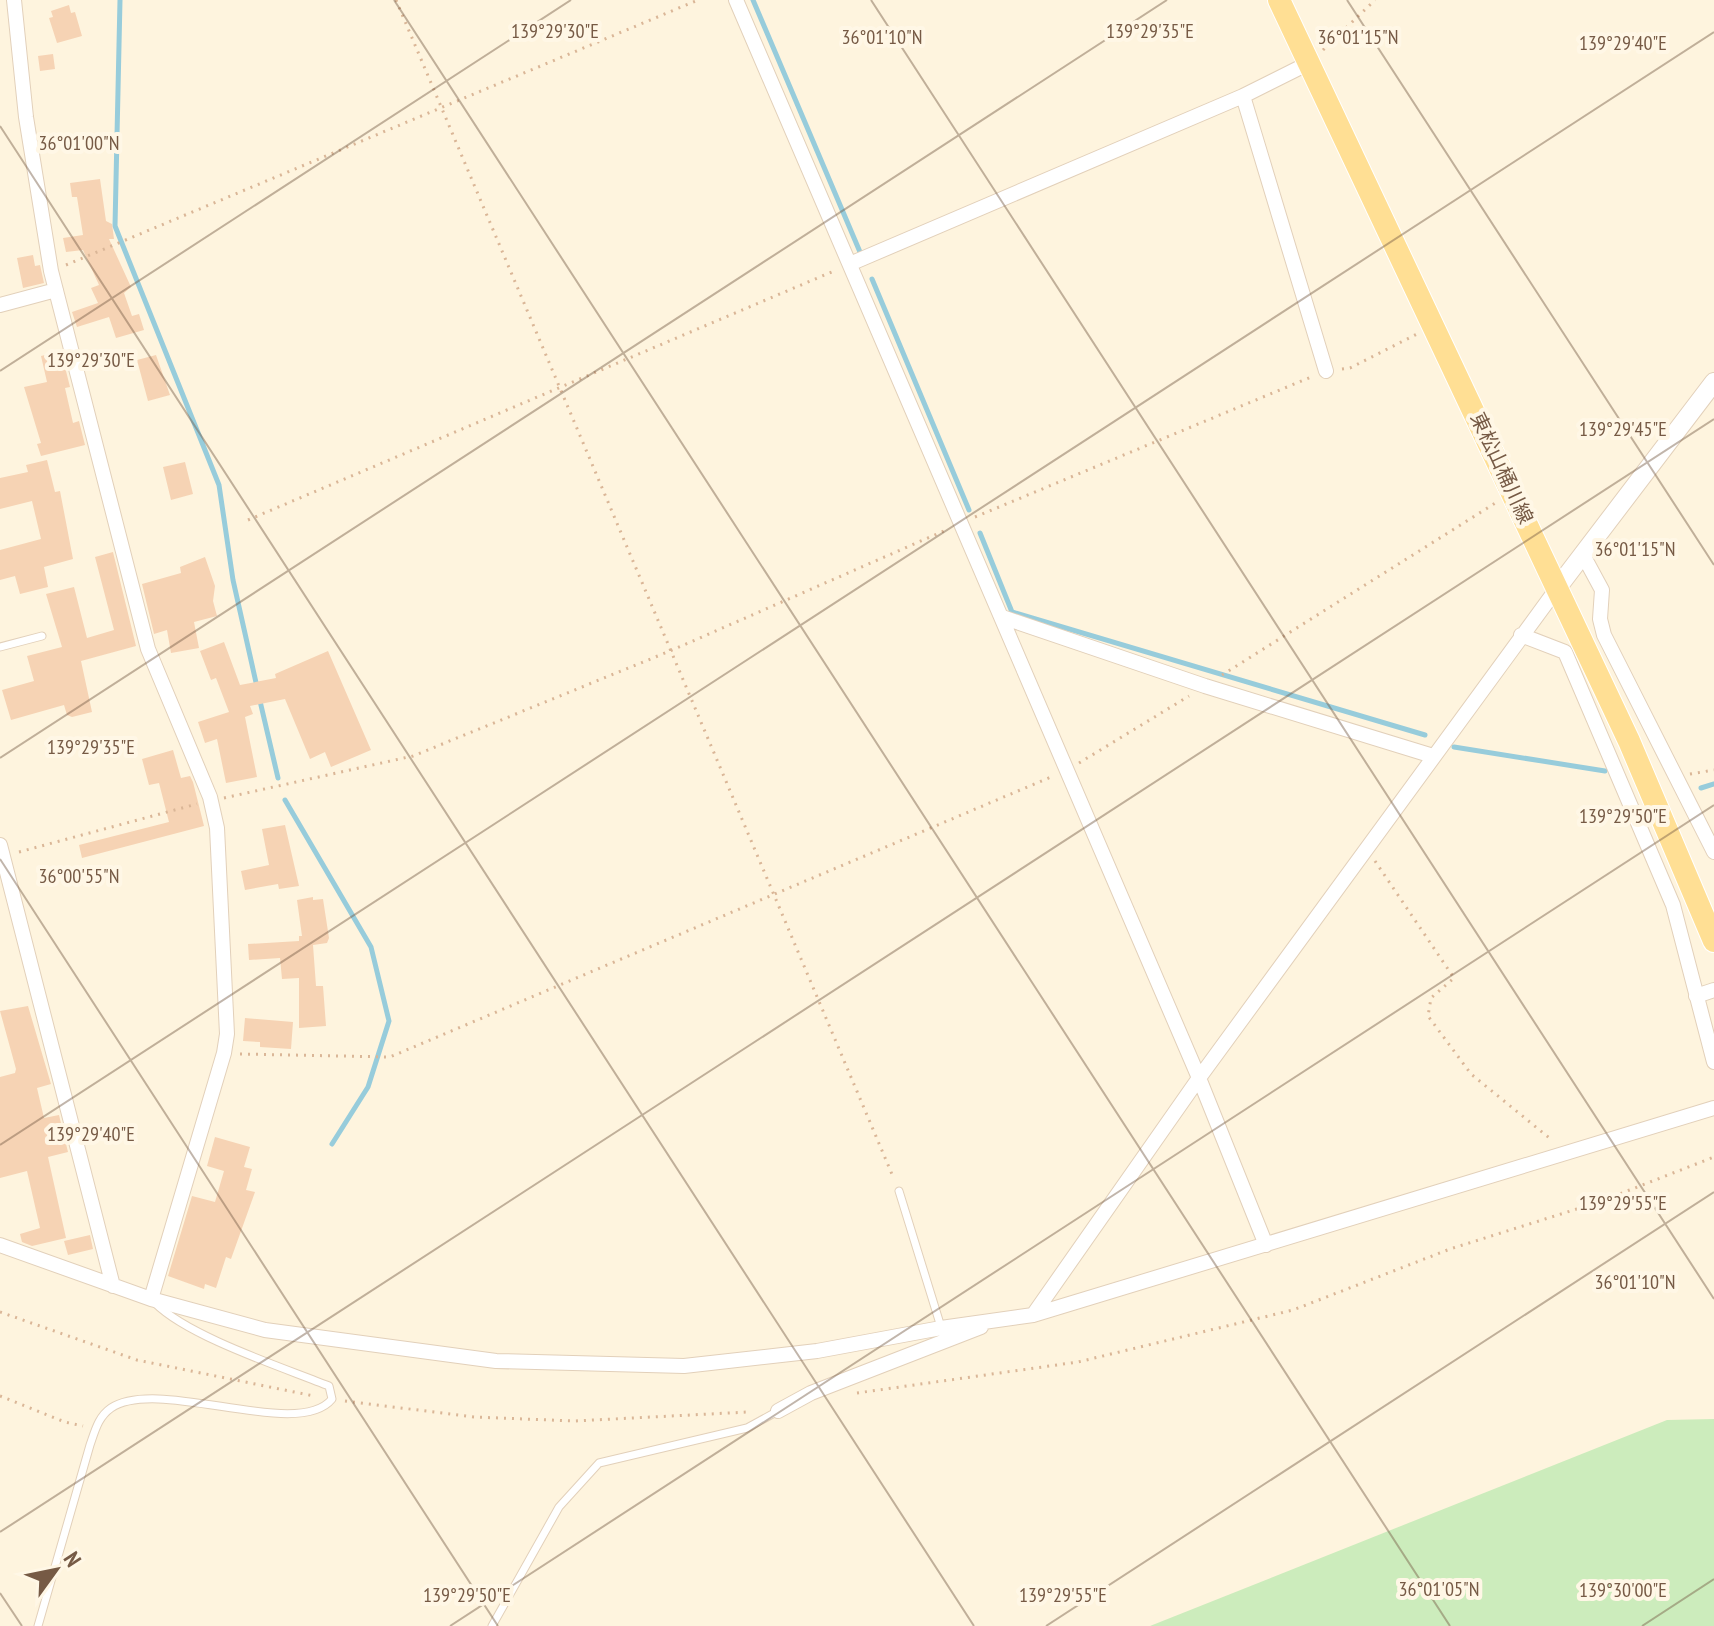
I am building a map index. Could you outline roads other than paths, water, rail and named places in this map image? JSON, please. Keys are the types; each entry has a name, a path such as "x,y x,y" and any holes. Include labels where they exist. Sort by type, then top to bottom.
{"main road":[{"name":"東松山桶川線","path":"1279,0 1514,491 1629,741 1714,941"}],"street":[{"path":"14,0 26,117 51,271 148,649 211,801 217,828 227,1034 151,1299"},
{"path":"736,0 852,263 1199,1078 1266,1245"},
{"path":"852,263 1243,96 1311,62"},
{"path":"1243,96 1326,371"},
{"path":"0,305 56,290"},
{"path":"1033,1315 1199,1078 1521,635 1714,382"},
{"path":"1582,553 1602,590 1600,619 1604,635 1714,852"},
{"path":"1002,617 1205,686 1433,756"},
{"path":"1521,635 1565,652 1673,905 1714,1062"},
{"path":"1,850 113,1286"},
{"path":"1696,996 1714,990"},
{"path":"0,1245 151,1299 265,1330 496,1361 684,1366 817,1351 1033,1315 1714,1108"},
{"path":"778,1411 811,1393 1000,1320"}],"lane":[{"path":"0,647 42,636"},
{"path":"899,1191 941,1328"},
{"path":"38,1626 98,1422 112,1407 139,1401 167,1400 269,1412 319,1410 332,1399 329,1386 202,1333 165,1313 151,1299"},
{"path":"492,1626 559,1507 599,1463 747,1428 778,1411"}],"waterway":[{"path":"120,0 115,226 219,485 233,580 257,687"},
{"path":"753,0 860,252"},
{"path":"872,279 969,510"},
{"path":"980,533 1012,612 1425,735"},
{"path":"260,701 278,778"},
{"path":"1454,747 1605,771"},
{"path":"1701,788 1714,784"},
{"path":"285,800 371,947 389,1021 368,1087 332,1144"}]}
